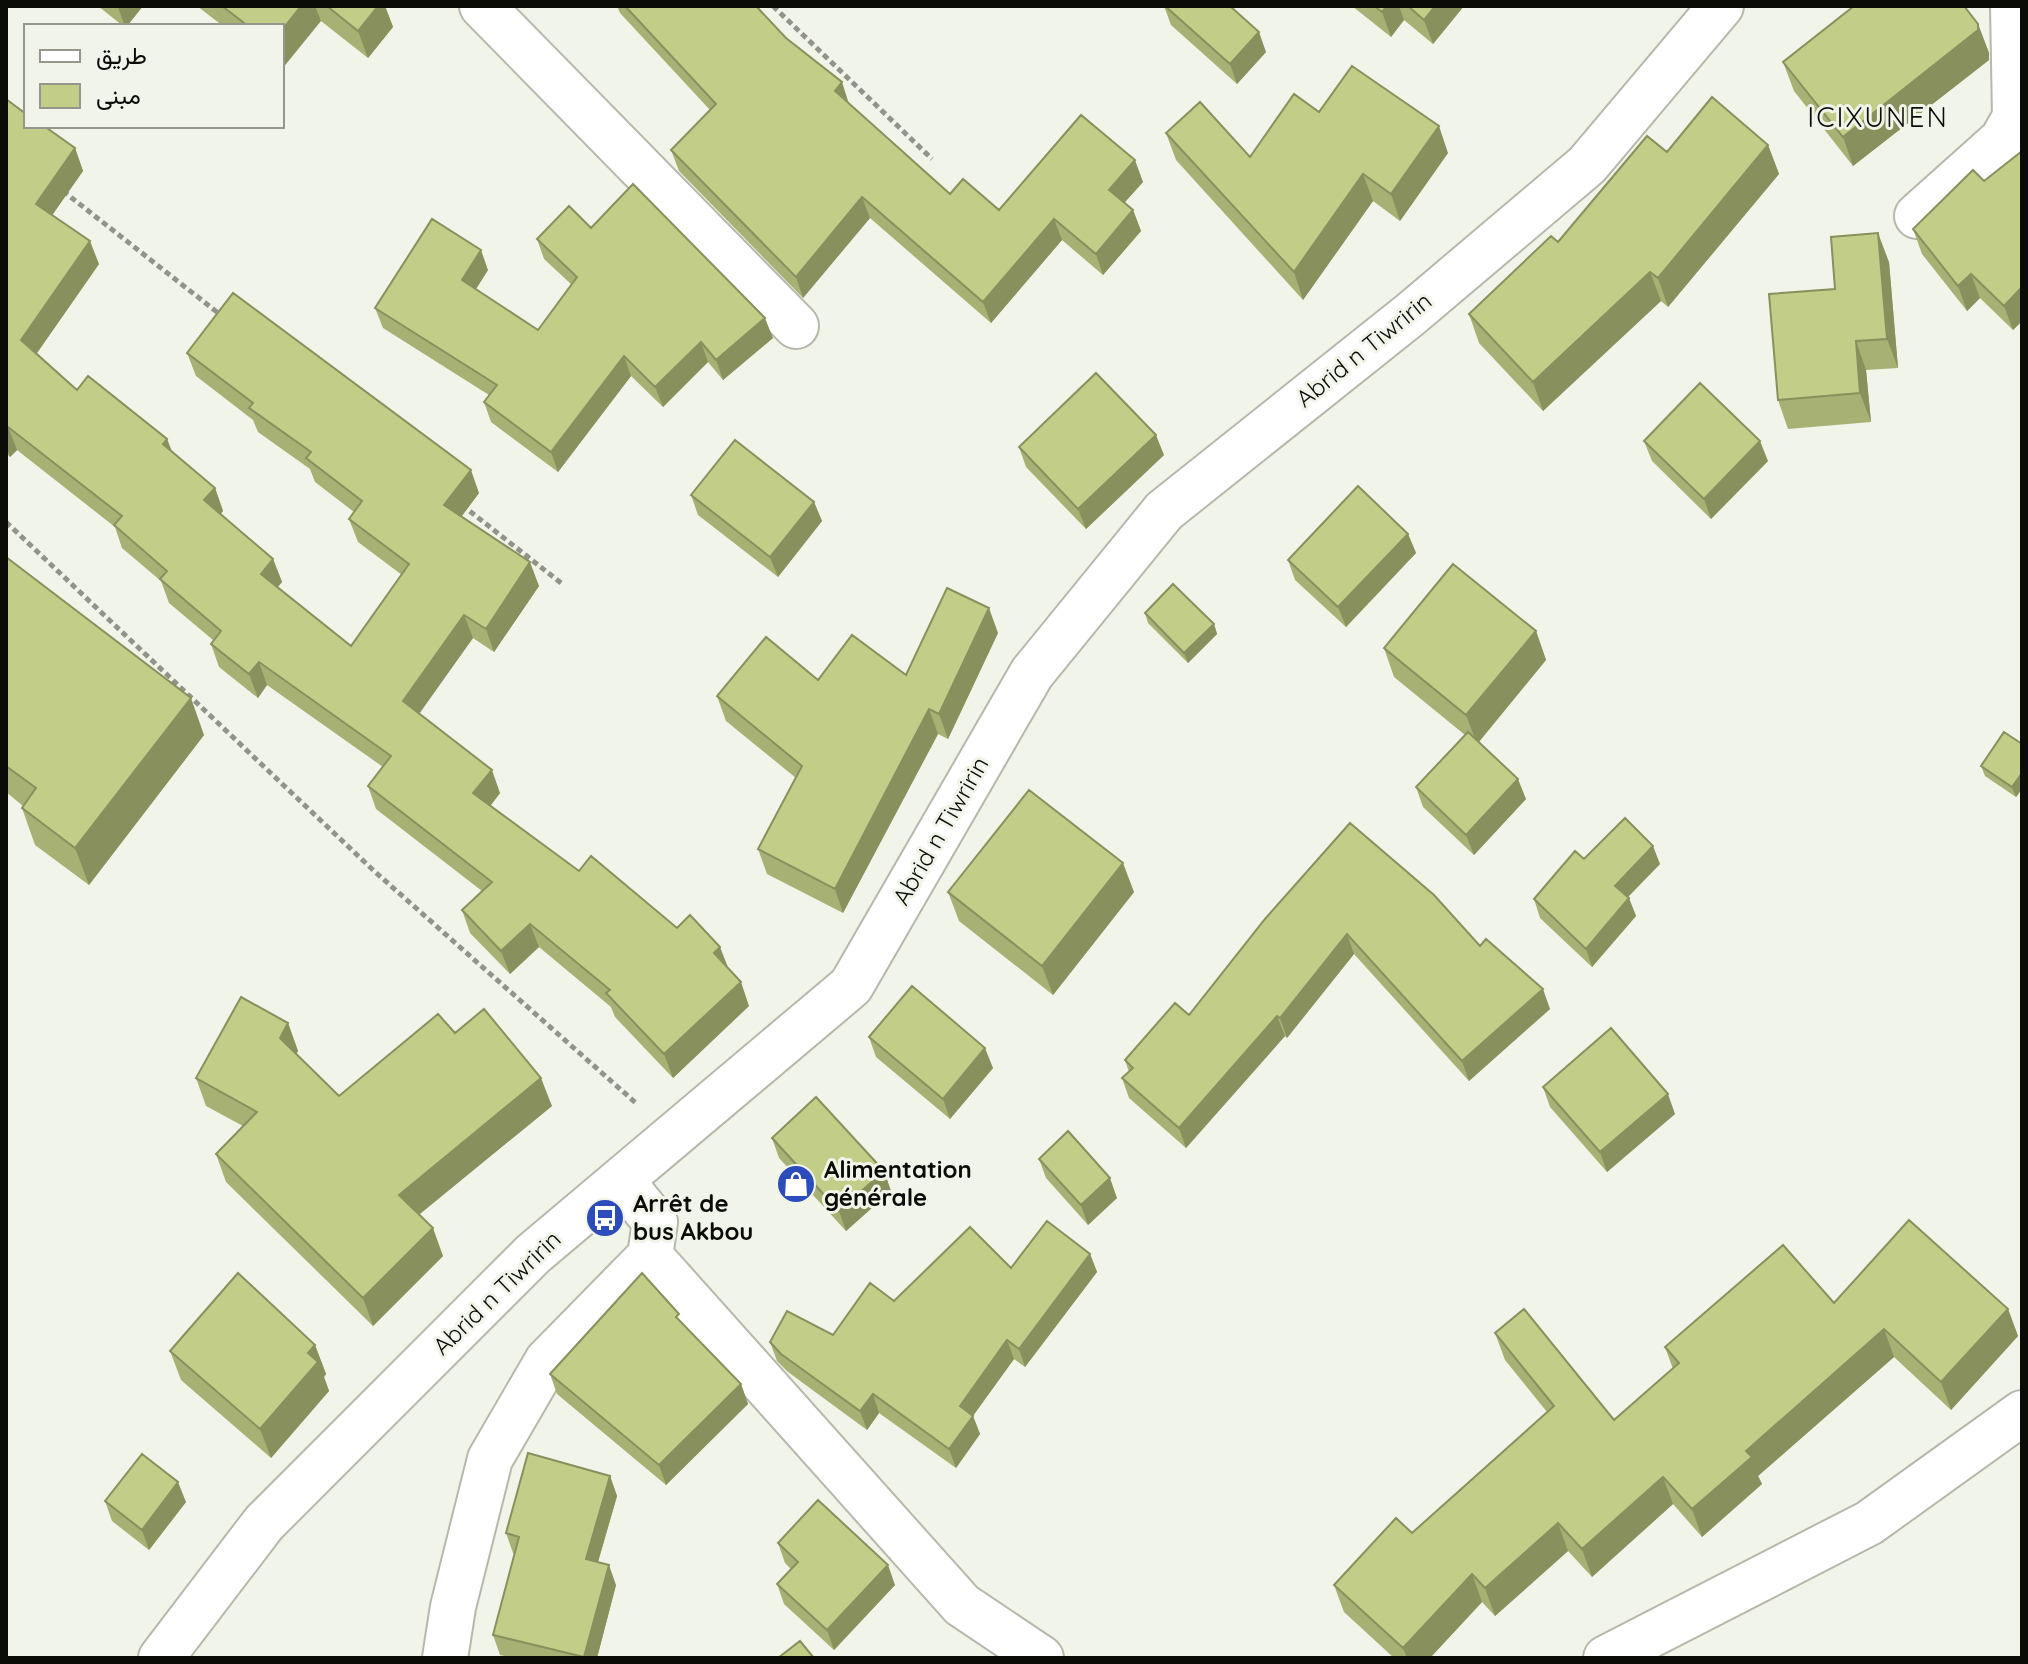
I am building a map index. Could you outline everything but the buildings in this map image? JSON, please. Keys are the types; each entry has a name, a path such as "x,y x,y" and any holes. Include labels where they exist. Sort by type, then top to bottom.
{"street":[{"path":"482,6 796,326"},
{"name":"Abrid n Tiwririn","path":"161,1658 264,1523 533,1254 851,986 1032,673 1164,511 1411,314 1587,165 1721,6"},
{"path":"1917,216 2002,140 2015,117 2013,6"},
{"path":"445,1658 453,1607 490,1459 547,1361 650,1256 655,1222 621,1180"},
{"path":"650,1256 962,1605 1041,1658"},
{"path":"1606,1658 1869,1523 2022,1413"}],"path":[{"path":"773,6 932,159"},
{"path":"55,185 228,321"},
{"path":"450,496 561,583"},
{"path":"6,522 373,870 674,1137"}],"place":[{"name":"Alimentation générale","path":"796,1184"},
{"name":"Arrêt de bus Akbou","path":"605,1218"}],"district":[{"name":"ICIXUNEN","path":"1878,117"}]}
